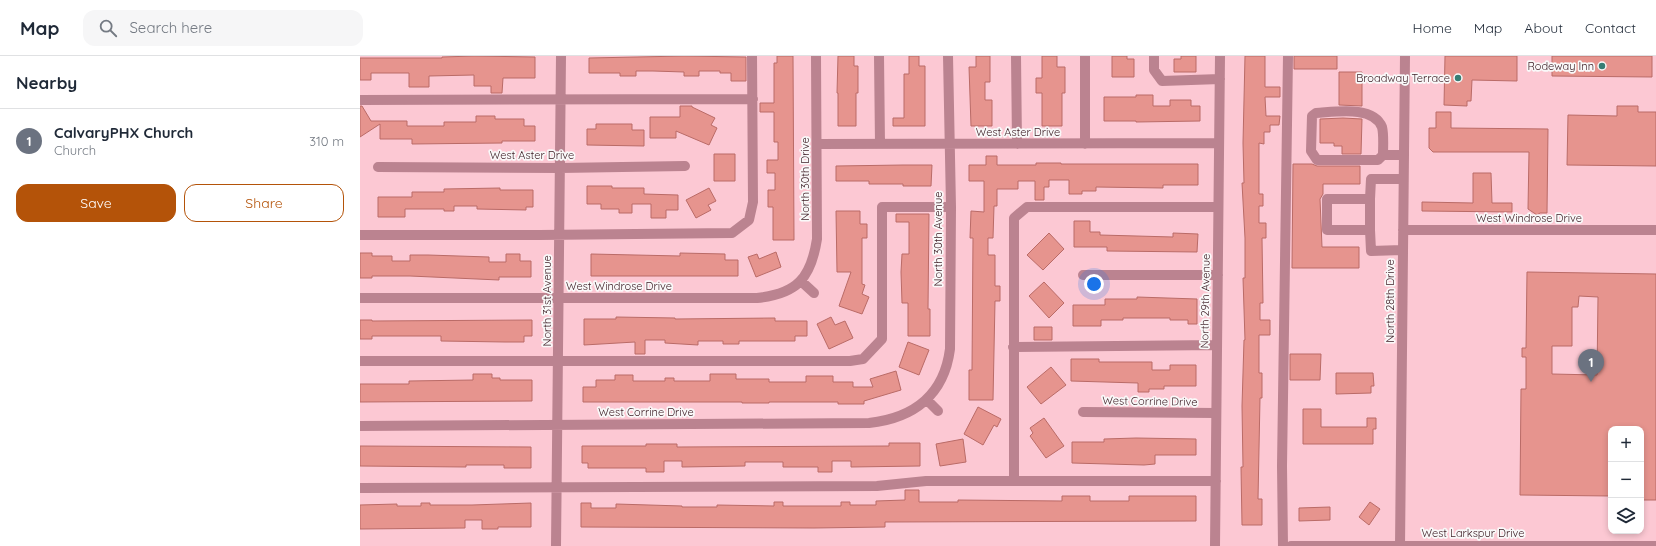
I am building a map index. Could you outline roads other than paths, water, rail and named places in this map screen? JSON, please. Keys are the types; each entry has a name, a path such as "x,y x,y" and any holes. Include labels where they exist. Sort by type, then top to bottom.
{"street":[{"name":"North 31st Avenue","path":"556,546 561,56"},
{"path":"360,235 732,233 749,220 753,202 752,56"},
{"name":"North 30th Drive","path":"802,282 810,268 816,240 816,56"},
{"path":"879,56 880,144"},
{"name":"North 30th Avenue","path":"927,400 940,382 950,349 951,207 948,56"},
{"path":"1016,56 1017,144"},
{"path":"1085,56 1085,144"},
{"path":"1154,56 1154,70 1162,81 1220,79"},
{"name":"North 29th Avenue","path":"1215,546 1220,56"},
{"path":"1283,546 1282,466 1288,56"},
{"name":"North 28th Drive","path":"1400,546 1405,56"},
{"path":"360,100 753,99"},
{"path":"1383,155 1382,128 1376,118 1368,114 1358,112 1316,113 1312,116 1312,151 1317,160 1378,160 1383,155 1404,155"},
{"name":"West Aster Drive","path":"817,144 1219,143"},
{"name":"West Aster Drive","path":"378,167 560,168 685,166"},
{"path":"1402,250 1370,250 1370,200 1371,179 1403,179"},
{"path":"1370,200 1327,199 1327,230 1370,230"},
{"path":"360,361 842,361 863,359 882,339 882,207 951,207"},
{"path":"1014,481 1014,218 1027,207 1218,207"},
{"name":"West Windrose Drive","path":"1403,230 1656,230"},
{"path":"1083,275 1218,275"},
{"path":"802,282 814,293"},
{"name":"West Windrose Drive","path":"360,298 758,298 782,294 802,282"},
{"path":"1013,348 1217,345"},
{"path":"927,400 938,411"},
{"name":"West Corrine Drive","path":"360,426 869,423 884,422 905,415 927,400"},
{"name":"West Corrine Drive","path":"1083,412 1216,413"},
{"path":"360,488 877,486 926,481 1216,482"},
{"name":"West Larkspur Drive","path":"1291,546 1656,546"}],"place":[{"name":"Rodeway Inn","path":"1602,66"},
{"name":"Broadway Terrace","path":"1458,78"},
{"name":"CalvaryPHX Church","path":"1591,382"}]}
